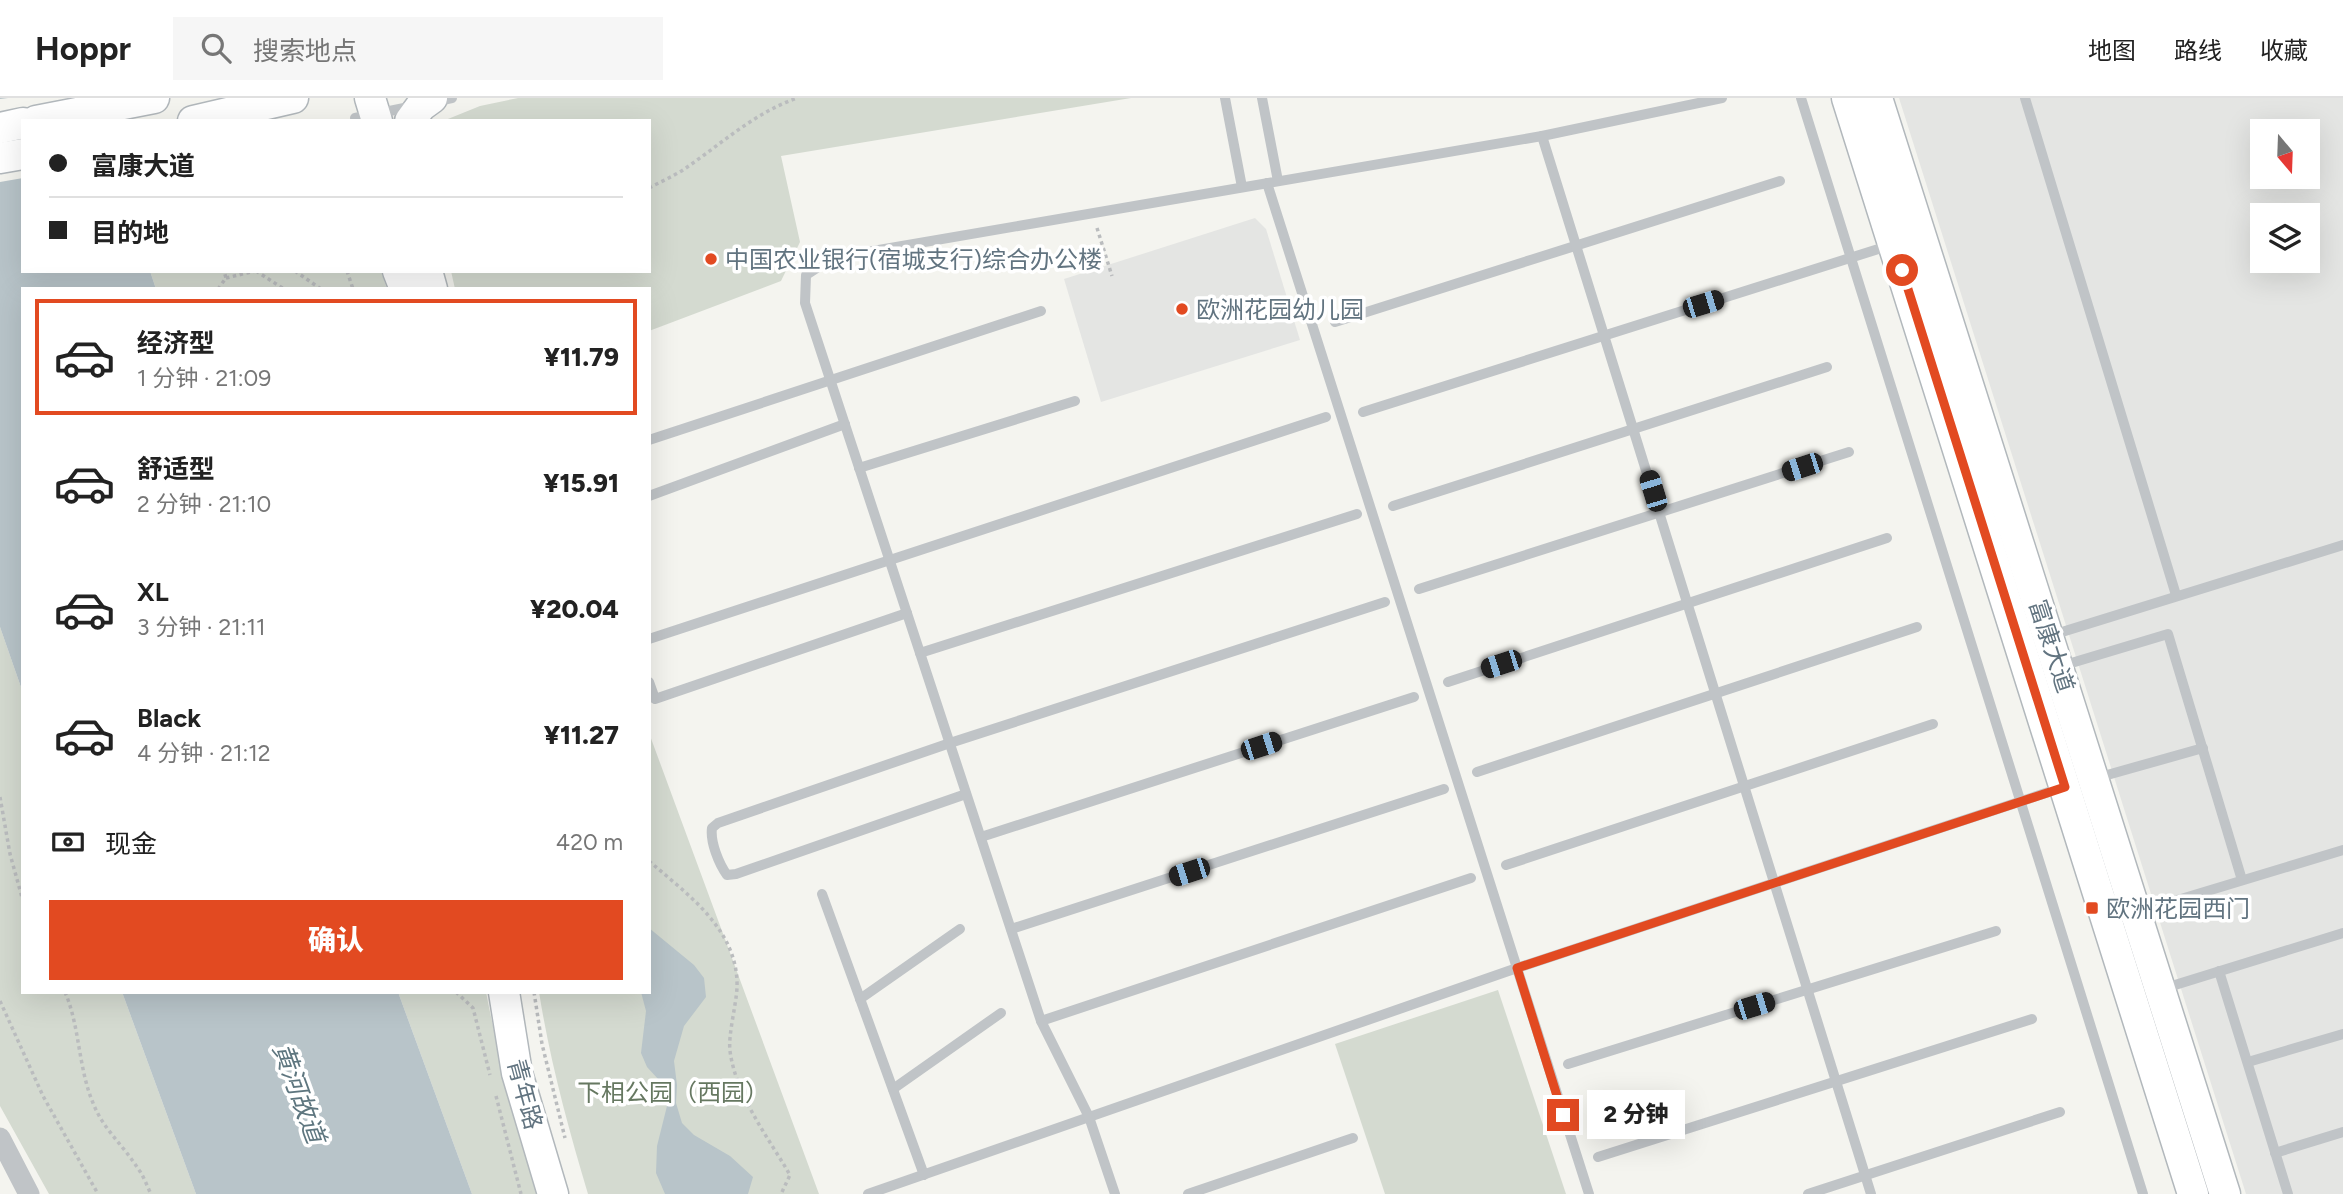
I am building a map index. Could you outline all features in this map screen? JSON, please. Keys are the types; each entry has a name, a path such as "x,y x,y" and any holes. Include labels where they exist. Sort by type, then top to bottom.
{"street":[{"path":"201,119 293,98"},
{"path":"46,119 151,99"},
{"name":"富康大道","path":"1863,104 1894,244 2044,671 2122,917 2193,1194"},
{"name":"富康大道","path":"1863,104 2049,636 2044,671"},
{"path":"0,128 21,123"},
{"path":"0,158 21,154"},
{"name":"富康大道","path":"2122,917 2161,989 2225,1194"},
{"name":"青年路","path":"504,994 517,1073 553,1194"},
{"name":"青年路","path":"522,994 531,1051 569,1194"},
{"path":"0,1138 29,1194"}],"lane":[{"path":"1225,98 1242,187"},
{"path":"1262,98 1272,182 1588,1194"},
{"path":"1115,1194 1089,1117 1041,1021 804,303 806,275 832,258 1542,136 1722,98"},
{"path":"1801,98 2143,1194"},
{"path":"2025,98 2176,596"},
{"path":"364,112 430,105"},
{"path":"1542,136 1871,1194"},
{"path":"1335,323 1780,181"},
{"path":"1363,412 1894,244"},
{"path":"651,439 1041,311"},
{"path":"1392,506 1827,367"},
{"path":"859,468 1075,401"},
{"path":"651,638 1326,417"},
{"path":"651,495 845,424"},
{"path":"1419,589 1849,452"},
{"path":"920,653 1357,514"},
{"path":"1448,682 1888,538"},
{"path":"2049,636 2343,545"},
{"path":"966,794 736,874 727,875 722,869 711,835 712,828 718,823 950,743 1385,602"},
{"path":"651,688 655,699 907,613"},
{"path":"1476,772 1917,627"},
{"path":"2044,671 2168,634 2242,880"},
{"path":"981,837 1415,697"},
{"path":"1506,865 1934,724"},
{"path":"868,1194 1517,968 2080,783 2203,748"},
{"path":"1011,929 1444,789"},
{"path":"2122,917 2343,850"},
{"path":"1041,1021 1471,878"},
{"path":"822,894 924,1175"},
{"path":"860,999 960,929"},
{"path":"1569,1064 1996,931"},
{"path":"2161,989 2343,933"},
{"path":"2219,971 2288,1194"},
{"path":"893,1089 1000,1013"},
{"path":"1598,1157 2032,1019"},
{"path":"2248,1062 2343,1034"},
{"path":"1808,1194 2060,1112"},
{"path":"2275,1153 2343,1132"},
{"path":"1188,1194 1353,1138"}],"path":[{"path":"651,187 682,171 716,144 782,103 797,98"},
{"path":"1093,213 1112,276"},
{"path":"225,273 226,278"},
{"path":"219,287 226,278 247,273"},
{"path":"259,273 281,287"},
{"path":"298,273 318,287"},
{"path":"0,797 10,854 21,894"},
{"path":"651,863 701,907 725,936 734,961 737,984 729,1049 740,1087 790,1175 781,1194"},
{"path":"66,994 87,1088 94,1105 102,1122 139,1170 151,1194"},
{"path":"458,994 473,1008 490,1074"},
{"path":"534,994 542,1044 566,1144"},
{"path":"0,1001 48,1106 98,1194"},
{"path":"494,1088 521,1194"}],"shaded area":[{"path":"1899,98 2343,98 2343,1194 2246,1194"},
{"name":"欧洲花园幼儿园","path":"1255,218 1266,229 1300,340 1101,402 1064,279"}],"green space":[{"path":"518,98 1131,98 781,156 800,242 781,281 651,330 651,287 455,287 451,273 651,273 651,119 448,119 480,106"},
{"path":"151,273 382,273 386,287 155,287"},
{"path":"0,627 21,687 21,994 123,994 196,1194 49,1194 0,1106"},
{"name":"下相公园（西园）","path":"651,738 819,1194 588,1194 548,1043 539,994 651,994"},
{"path":"1498,990 1566,1194 1385,1194 1335,1044"},
{"path":"399,994 486,994 510,1094 541,1194 472,1194"}],"water":[{"path":"0,98 79,98 28,119 21,119 21,273 151,273 155,287 21,287 21,687 0,627"},
{"path":"651,930 694,965 704,978 706,997 684,1026 674,1061 676,1103 682,1123 694,1135 730,1156 753,1177 748,1194 665,1194 656,1173 657,1146 667,1106 659,1080 647,1067 641,1053 646,1011 642,994 651,994"},
{"name":"黄河故道","path":"123,994 399,994 472,1194 196,1194"}],"pier":[{"path":"83,98 28,119 21,119 21,178 0,182 0,99"}],"place":[{"name":"中国农业银行(宿城支行)综合办公楼","path":"711,259"},
{"name":"欧洲花园幼儿园","path":"1182,309"},
{"name":"欧洲花园西门","path":"2092,908"}],"route":[{"path":"1563,1115 1517,968 1775,885 2065,787 1902,270"}]}
